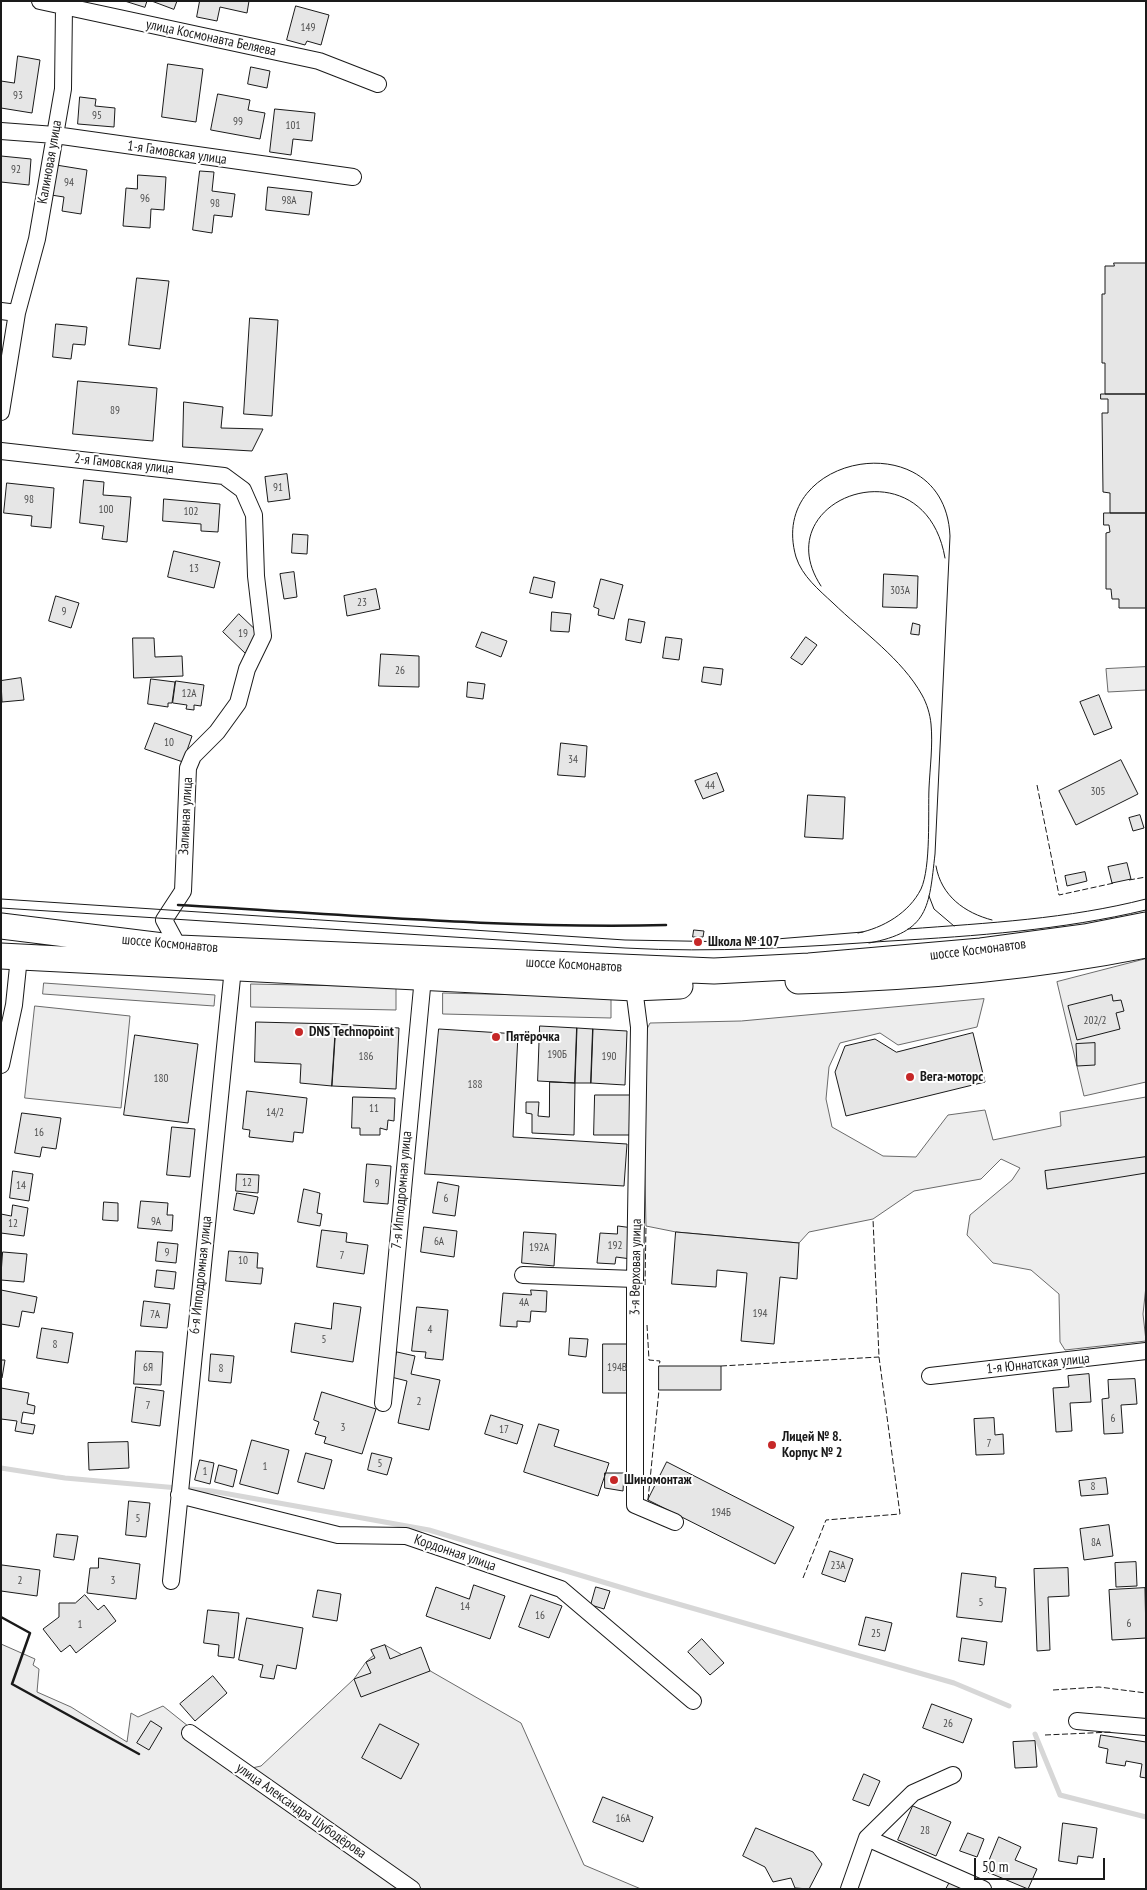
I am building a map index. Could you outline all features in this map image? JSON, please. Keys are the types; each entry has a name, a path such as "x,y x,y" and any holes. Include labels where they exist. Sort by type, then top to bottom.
{"main road":[{"name":"шоссе Космонавтов","path":"1,926 179,948 714,971 809,966 981,952 1085,937 1146,925"},
{"name":"шоссе Космонавтов","path":"10,957 634,988 909,977 1091,956 1146,945"}],"street":[{"name":"улица Космонавта Беляева","path":"40,1 319,61 378,84"},
{"name":"Калиновая улица","path":"1,412 9,312 37,239 63,89 64,7"},
{"name":"1-я Гамовская улица","path":"1,130 353,177"},
{"name":"2-я Гамовская улица","path":"1,451 224,476 243,490"},
{"name":"Заливная улица","path":"179,948 164,920 182,891 188,768 193,756 217,732 238,703 246,670 263,636 256,576 254,515 243,490"},
{"path":"1,1065 14,1005 10,957"},
{"name":"6-я Ипподромная улица","path":"171,1581 181,1464 233,968"},
{"name":"7-я Ипподромная улица","path":"383,1402 423,977"},
{"name":"3-я Верховая улица","path":"634,988 639,1027 635,1279 636,1505 675,1522"},
{"path":"522,1275 635,1279"},
{"name":"1-я Юннатская улица","path":"930,1376 1146,1352"},
{"name":"Кордонная улица","path":"179,1495 338,1535 406,1536 561,1589 693,1700"},
{"path":"1077,1721 1146,1728"},
{"name":"улица Александра Шубодёрова","path":"190,1733 412,1889"},
{"path":"849,1889 867,1838 913,1793 952,1775"},
{"path":"867,1838 983,1889"}],"shaded area":[{"path":"1146,667 1146,690 1108,692 1106,669"},
{"path":"1146,959 1146,1082 1084,1096 1057,982"},
{"path":"44,983 215,995 214,1006 43,994"},
{"path":"251,984 396,987 396,1010 251,1007"},
{"path":"443,993 611,997 611,1018 443,1014"},
{"path":"984,999 977,1027 898,1045 880,1033 840,1043 829,1067 826,1099 832,1127 883,1156 916,1157 948,1115 985,1110 993,1140 1061,1126 1060,1112 1146,1097 1146,1286 1143,1314 1146,1341 1065,1350 1060,1342 1059,1294 1031,1270 993,1263 967,1235 970,1215 1012,1180 1020,1168 1001,1159 981,1179 914,1191 873,1219 809,1232 799,1243 676,1232 646,1226 642,1039 650,1023 741,1021"},
{"path":"35,1006 130,1016 121,1108 25,1098"},
{"path":"1,1644 35,1659 33,1665 39,1669 37,1692 71,1707 127,1742 131,1713 138,1717 163,1706 243,1770 261,1766 354,1679 366,1662 385,1645 521,1723 584,1865 641,1889 1,1889"}],"building":[{"path":"125,1 147,1 145,7"},
{"path":"152,1 177,1 174,9"},
{"path":"200,1 249,1 247,13 220,7 217,21 197,17"},
{"path":"296,6 329,15 321,45 307,41 305,45 287,40"},
{"path":"18,56 40,60 32,113 1,108 1,81 14,83"},
{"path":"168,64 203,69 196,122 162,117"},
{"path":"251,67 270,71 267,88 248,84"},
{"path":"218,94 250,100 248,110 265,113 260,139 211,130"},
{"path":"80,97 96,99 95,106 115,108 114,127 78,124"},
{"path":"275,109 315,113 312,141 293,139 291,155 270,152"},
{"path":"1,156 31,159 29,185 1,182"},
{"path":"56,165 87,170 81,214 62,211 64,197 51,195"},
{"path":"200,171 214,172 212,191 235,194 232,217 214,215 212,233 193,230"},
{"path":"138,175 166,177 164,210 151,209 150,228 123,226 126,188 137,189"},
{"path":"268,187 312,192 309,215 266,210"},
{"path":"1114,263 1146,263 1146,394 1105,394 1105,363 1102,363 1102,294 1105,294 1105,266 1114,266"},
{"path":"137,278 169,281 160,349 129,345"},
{"path":"250,318 278,320 272,416 244,414"},
{"path":"56,324 87,327 85,345 73,344 71,359 53,357"},
{"path":"78,381 157,388 153,441 73,434"},
{"path":"1101,394 1146,394 1146,513 1110,513 1110,493 1103,492 1102,413 1108,413 1108,399 1101,399"},
{"path":"184,402 223,407 221,428 263,429 252,451 183,447"},
{"path":"287,474 290,499 268,502 265,477"},
{"path":"84,480 104,482 103,495 131,497 127,542 102,539 104,526 80,523"},
{"path":"7,483 54,488 51,528 31,526 32,516 4,513"},
{"path":"164,499 220,504 218,532 201,531 201,524 163,521"},
{"path":"1104,513 1146,513 1146,608 1119,608 1119,599 1112,599 1111,589 1106,589 1106,533 1110,532 1109,525 1104,525"},
{"path":"293,534 308,535 307,554 292,553"},
{"path":"174,551 220,562 214,588 168,577"},
{"path":"294,572 297,597 284,599 280,574"},
{"path":"884,574 918,576 917,608 883,607"},
{"path":"534,577 555,582 552,598 530,593"},
{"path":"601,579 623,585 614,619 598,615 599,609 594,607"},
{"path":"376,589 380,609 347,616 344,596"},
{"path":"56,596 79,603 71,628 49,621"},
{"path":"552,612 571,614 569,632 551,631"},
{"path":"239,614 262,636 246,654 223,632"},
{"path":"629,619 645,622 641,643 626,640"},
{"path":"913,623 920,625 919,635 911,634"},
{"path":"482,632 507,641 501,657 476,647"},
{"path":"666,637 682,639 679,660 663,658"},
{"path":"806,637 817,645 802,665 791,658"},
{"path":"133,638 154,638 155,657 182,656 183,676 134,678"},
{"path":"381,654 419,656 419,687 379,686"},
{"path":"704,667 723,669 721,685 702,682"},
{"path":"21,678 24,700 2,702 1,681"},
{"path":"151,679 175,682 172,703 168,703 168,707 148,704"},
{"path":"176,681 204,685 201,706 194,705 194,710 186,709 187,705 173,703"},
{"path":"468,682 485,684 483,699 467,697"},
{"path":"1099,695 1112,728 1094,735 1080,702"},
{"path":"155,723 192,736 183,762 145,749"},
{"path":"561,743 587,746 585,777 558,775"},
{"path":"1121,760 1138,794 1076,825 1059,791"},
{"path":"717,773 724,791 703,799 695,781"},
{"path":"808,795 845,797 843,839 805,837"},
{"path":"1140,815 1144,828 1133,831 1129,818"},
{"path":"1127,863 1131,879 1112,883 1108,867"},
{"path":"1085,872 1087,881 1067,886 1065,876"},
{"path":"694,930 704,931 703,937 693,937"},
{"path":"1112,995 1113,1001 1121,1000 1124,1011 1116,1013 1120,1029 1077,1040 1068,1006"},
{"path":"256,1022 336,1024 332,1086 300,1083 301,1064 255,1062"},
{"path":"336,1024 399,1028 396,1089 332,1086"},
{"path":"540,1026 577,1028 575,1083 538,1081"},
{"path":"577,1028 593,1029 591,1083 575,1083"},
{"path":"439,1029 518,1034 513,1137 627,1144 624,1186 425,1174"},
{"path":"593,1029 627,1031 625,1085 591,1083"},
{"name":"Вега-моторс","path":"973,1033 985,1082 846,1116 835,1072 845,1046 875,1039 896,1052"},
{"path":"135,1035 198,1044 188,1123 124,1115"},
{"path":"1095,1043 1095,1065 1077,1066 1076,1044"},
{"path":"550,1082 575,1083 574,1135 532,1133 532,1114 526,1113 526,1102 539,1102 538,1116 549,1117"},
{"path":"247,1091 307,1098 303,1133 294,1132 293,1142 249,1137 250,1130 243,1129"},
{"path":"595,1095 630,1095 630,1135 594,1135"},
{"path":"353,1097 395,1098 394,1121 388,1120 387,1130 380,1128 380,1135 360,1135 360,1128 352,1128"},
{"path":"22,1113 61,1118 56,1149 42,1147 40,1157 15,1153"},
{"path":"172,1127 195,1129 190,1177 167,1175"},
{"path":"1146,1157 1146,1173 1047,1189 1045,1171"},
{"path":"367,1164 391,1166 388,1204 364,1202"},
{"path":"13,1171 33,1174 29,1201 10,1198"},
{"path":"237,1174 259,1175 258,1193 236,1191"},
{"path":"438,1182 459,1186 455,1216 433,1213"},
{"path":"304,1189 320,1193 317,1213 322,1214 320,1226 298,1222"},
{"path":"237,1193 258,1197 254,1214 234,1210"},
{"path":"141,1201 168,1203 167,1215 173,1215 172,1231 138,1228"},
{"path":"104,1202 118,1203 118,1221 103,1220"},
{"path":"13,1205 28,1208 24,1236 1,1233 1,1214 11,1216"},
{"path":"618,1226 633,1228 631,1259 616,1257 615,1264 597,1263 600,1233 617,1234"},
{"path":"424,1227 457,1231 454,1257 421,1252"},
{"path":"322,1230 347,1233 346,1242 368,1245 364,1274 317,1267"},
{"path":"524,1232 556,1234 554,1266 522,1263"},
{"path":"676,1232 799,1243 797,1279 780,1277 774,1344 741,1341 747,1273 717,1270 716,1287 672,1284"},
{"path":"158,1242 178,1244 176,1263 156,1261"},
{"path":"229,1251 258,1253 257,1268 263,1268 261,1284 226,1281"},
{"path":"3,1252 27,1254 24,1282 1,1280"},
{"path":"157,1270 176,1272 174,1289 155,1287"},
{"path":"1,1290 37,1297 34,1313 22,1311 19,1327 1,1324"},
{"path":"531,1290 547,1291 546,1312 531,1311 530,1322 517,1321 517,1327 500,1326 503,1293 531,1295"},
{"path":"144,1301 170,1304 167,1328 141,1326"},
{"path":"334,1303 361,1307 353,1362 291,1352 295,1323 331,1329"},
{"path":"417,1307 448,1310 443,1360 425,1358 426,1352 412,1351"},
{"path":"42,1328 73,1333 68,1363 37,1358"},
{"path":"570,1338 588,1339 586,1357 569,1355"},
{"path":"603,1344 630,1344 630,1393 603,1393"},
{"path":"136,1351 163,1352 161,1385 134,1384"},
{"path":"397,1352 415,1356 411,1374 440,1380 429,1430 398,1423 407,1381 391,1377"},
{"path":"211,1354 234,1356 231,1383 209,1381"},
{"path":"1,1360 5,1360 2,1378 1,1378"},
{"path":"659,1366 721,1366 721,1390 659,1390"},
{"path":"1089,1374 1091,1402 1070,1403 1072,1431 1056,1432 1053,1388 1069,1387 1068,1376"},
{"path":"1135,1379 1137,1404 1121,1405 1123,1433 1104,1434 1102,1399 1109,1398 1108,1380"},
{"path":"136,1387 164,1391 160,1426 132,1422"},
{"path":"1,1388 29,1393 27,1404 35,1406 34,1414 23,1412 21,1423 35,1425 33,1434 15,1431 17,1421 1,1419"},
{"path":"322,1392 376,1409 362,1454 324,1443 326,1437 315,1434 319,1422 314,1420"},
{"path":"491,1415 523,1425 517,1444 485,1434"},
{"path":"994,1418 995,1435 1003,1434 1004,1454 976,1455 974,1419"},
{"path":"539,1424 559,1430 554,1446 609,1463 598,1496 524,1472"},
{"path":"252,1440 289,1450 278,1494 240,1484"},
{"path":"128,1442 129,1468 89,1470 88,1443"},
{"path":"306,1453 332,1460 324,1489 298,1482"},
{"path":"372,1453 392,1458 387,1475 368,1470"},
{"path":"200,1460 214,1463 210,1484 195,1480"},
{"path":"667,1462 794,1527 775,1564 648,1500"},
{"path":"219,1465 237,1470 233,1487 215,1482"},
{"name":"Шиномонтаж","path":"605,1473 624,1473 623,1491 605,1488"},
{"path":"1106,1478 1108,1494 1081,1496 1079,1481"},
{"path":"129,1501 150,1503 146,1537 126,1535"},
{"path":"1109,1525 1113,1556 1084,1560 1080,1529"},
{"path":"57,1534 78,1536 74,1560 54,1557"},
{"path":"830,1551 853,1559 845,1582 822,1574"},
{"path":"99,1558 140,1564 136,1599 87,1593 90,1568 98,1568"},
{"path":"1136,1562 1137,1586 1116,1587 1115,1563"},
{"path":"2,1565 40,1570 37,1596 1,1591"},
{"path":"1068,1568 1069,1596 1048,1597 1050,1650 1037,1651 1034,1569"},
{"path":"962,1573 996,1577 995,1587 1006,1588 1002,1622 957,1617"},
{"path":"474,1585 505,1596 490,1639 426,1616 436,1587 469,1599"},
{"path":"596,1587 610,1591 604,1609 591,1605"},
{"path":"1145,1588 1146,1638 1112,1640 1109,1590"},
{"path":"318,1590 341,1594 337,1621 313,1617"},
{"path":"85,1595 98,1610 104,1605 116,1621 76,1653 70,1645 61,1652 43,1629 59,1617 59,1603 75,1603"},
{"path":"531,1595 562,1606 549,1638 519,1627"},
{"path":"208,1610 239,1613 234,1658 218,1656 219,1645 204,1643"},
{"path":"866,1617 892,1623 885,1651 859,1645"},
{"path":"247,1618 303,1628 296,1669 277,1665 274,1679 260,1677 263,1665 239,1660"},
{"path":"962,1638 987,1642 984,1665 959,1661"},
{"path":"702,1639 724,1663 710,1675 688,1652"},
{"path":"385,1645 390,1659 421,1647 430,1671 361,1697 354,1679 371,1673 366,1662 375,1658 371,1650"},
{"path":"213,1676 227,1693 195,1721 180,1704"},
{"path":"932,1704 972,1719 963,1743 923,1728"},
{"path":"151,1721 162,1728 149,1750 137,1743"},
{"path":"380,1724 419,1744 401,1779 362,1758"},
{"path":"1101,1735 1146,1742 1146,1778 1140,1777 1142,1764 1126,1761 1125,1766 1106,1763 1108,1749 1099,1747"},
{"path":"1035,1741 1037,1767 1015,1768 1013,1742"},
{"path":"864,1774 880,1781 869,1806 853,1800"},
{"path":"603,1797 653,1817 643,1842 593,1822"},
{"path":"913,1806 951,1822 936,1856 898,1840"},
{"path":"1063,1823 1097,1828 1093,1858 1078,1856 1077,1864 1059,1861"},
{"path":"756,1828 813,1852 822,1864 809,1889 795,1888 791,1878 773,1882 765,1867 743,1856"},
{"path":"968,1833 984,1839 977,1857 960,1851"},
{"path":"999,1837 1021,1847 1015,1860 1037,1869 1028,1889 985,1871"},
{"path":"950,1882 962,1889 946,1889"}],"waterway":[{"path":"1,1468 65,1478 212,1491 429,1530 643,1594 954,1683 1009,1706"},
{"path":"1035,1734 1060,1795 1146,1817"}],"tram line":[{"path":"858,933 877,927 894,918 910,905 921,889 928,854 932,748 931,720 922,695 904,670 881,646 817,588 802,570 796,557 794,522 807,494 830,474 860,464 891,465 920,476 941,500 950,536 935,854 931,889 922,914 915,924 904,932 869,943"},
{"path":"821,586 809,555 813,528 829,507 854,495 882,492 909,500 932,522 945,558"},
{"path":"936,866 943,886 956,902 973,913 992,920"},
{"path":"929,896 934,909 954,926"},
{"path":"1,899 625,940 739,942 863,932"},
{"path":"908,929 1058,916 1146,899"},
{"path":"1,908 625,948 692,950 791,947 987,934 1083,923 1146,910"}],"fence":[{"path":"1037,785 1059,895 1114,883"},
{"path":"1129,880 1146,877"},
{"path":"803,1578 826,1520 900,1514 879,1357 873,1219"},
{"path":"645,1285 646,1226"},
{"path":"647,1325 649,1360 660,1361 659,1366"},
{"path":"721,1366 879,1357"},
{"path":"648,1500 659,1390"},
{"path":"1053,1690 1099,1687 1146,1693"},
{"path":"1045,1735 1112,1732"}],"wall":[{"path":"178,905 483,923 605,926 666,925"},
{"path":"1,1617 30,1633 12,1684 139,1754"}],"place":[{"name":"Школа № 107","path":"698,942"},
{"name":"DNS Technopoint","path":"299,1032"},
{"name":"Пятёрочка","path":"496,1037"},
{"name":"Вега-моторс","path":"910,1077"},
{"name":"Лицей № 8. Корпус № 2","path":"772,1445"},
{"name":"Шиномонтаж","path":"614,1480"}]}
